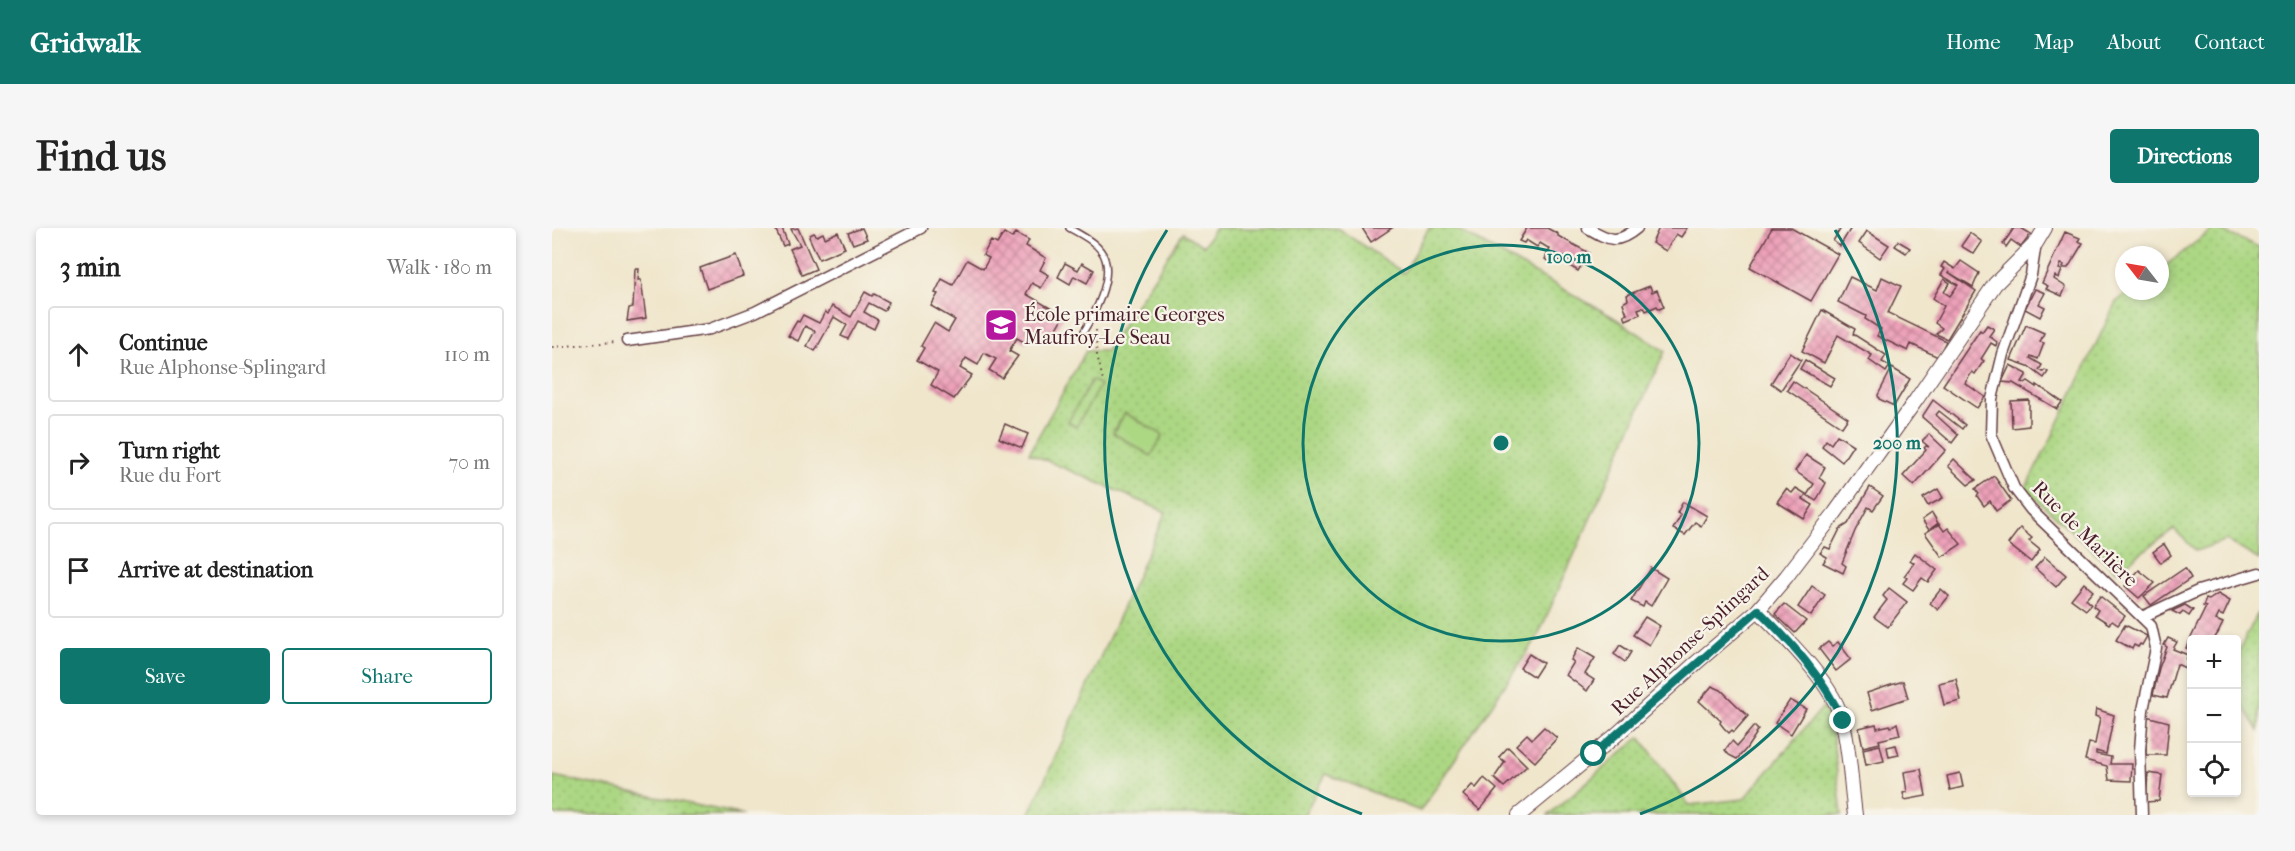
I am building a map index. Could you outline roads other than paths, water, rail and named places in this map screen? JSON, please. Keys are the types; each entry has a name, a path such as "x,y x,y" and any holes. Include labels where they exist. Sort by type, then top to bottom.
{"street":[{"path":"627,341 710,329 755,312 921,228"},
{"path":"1588,228 1606,239 1618,240 1637,228"},
{"name":"Rue Alphonse-Splingard","path":"1519,815 1614,737 1695,663 1758,610 1835,513 1995,284 2036,243 2045,228"},
{"name":"Rue de Marlière","path":"2036,243 2031,275 2003,354 1992,399 1991,434 2014,488 2031,510 2151,626 2156,648 2143,710 2140,750 2142,815"},
{"path":"2142,617 2198,591 2259,573"},
{"path":"1758,610 1800,654 1832,697 1843,721 1855,815"}],"lane":[{"path":"1069,228 1094,244 1105,258 1106,284 1095,314 1084,331"}],"place":[{"name":"École primaire Georges Maufroy-Le Seau","path":"1001,325"}]}
